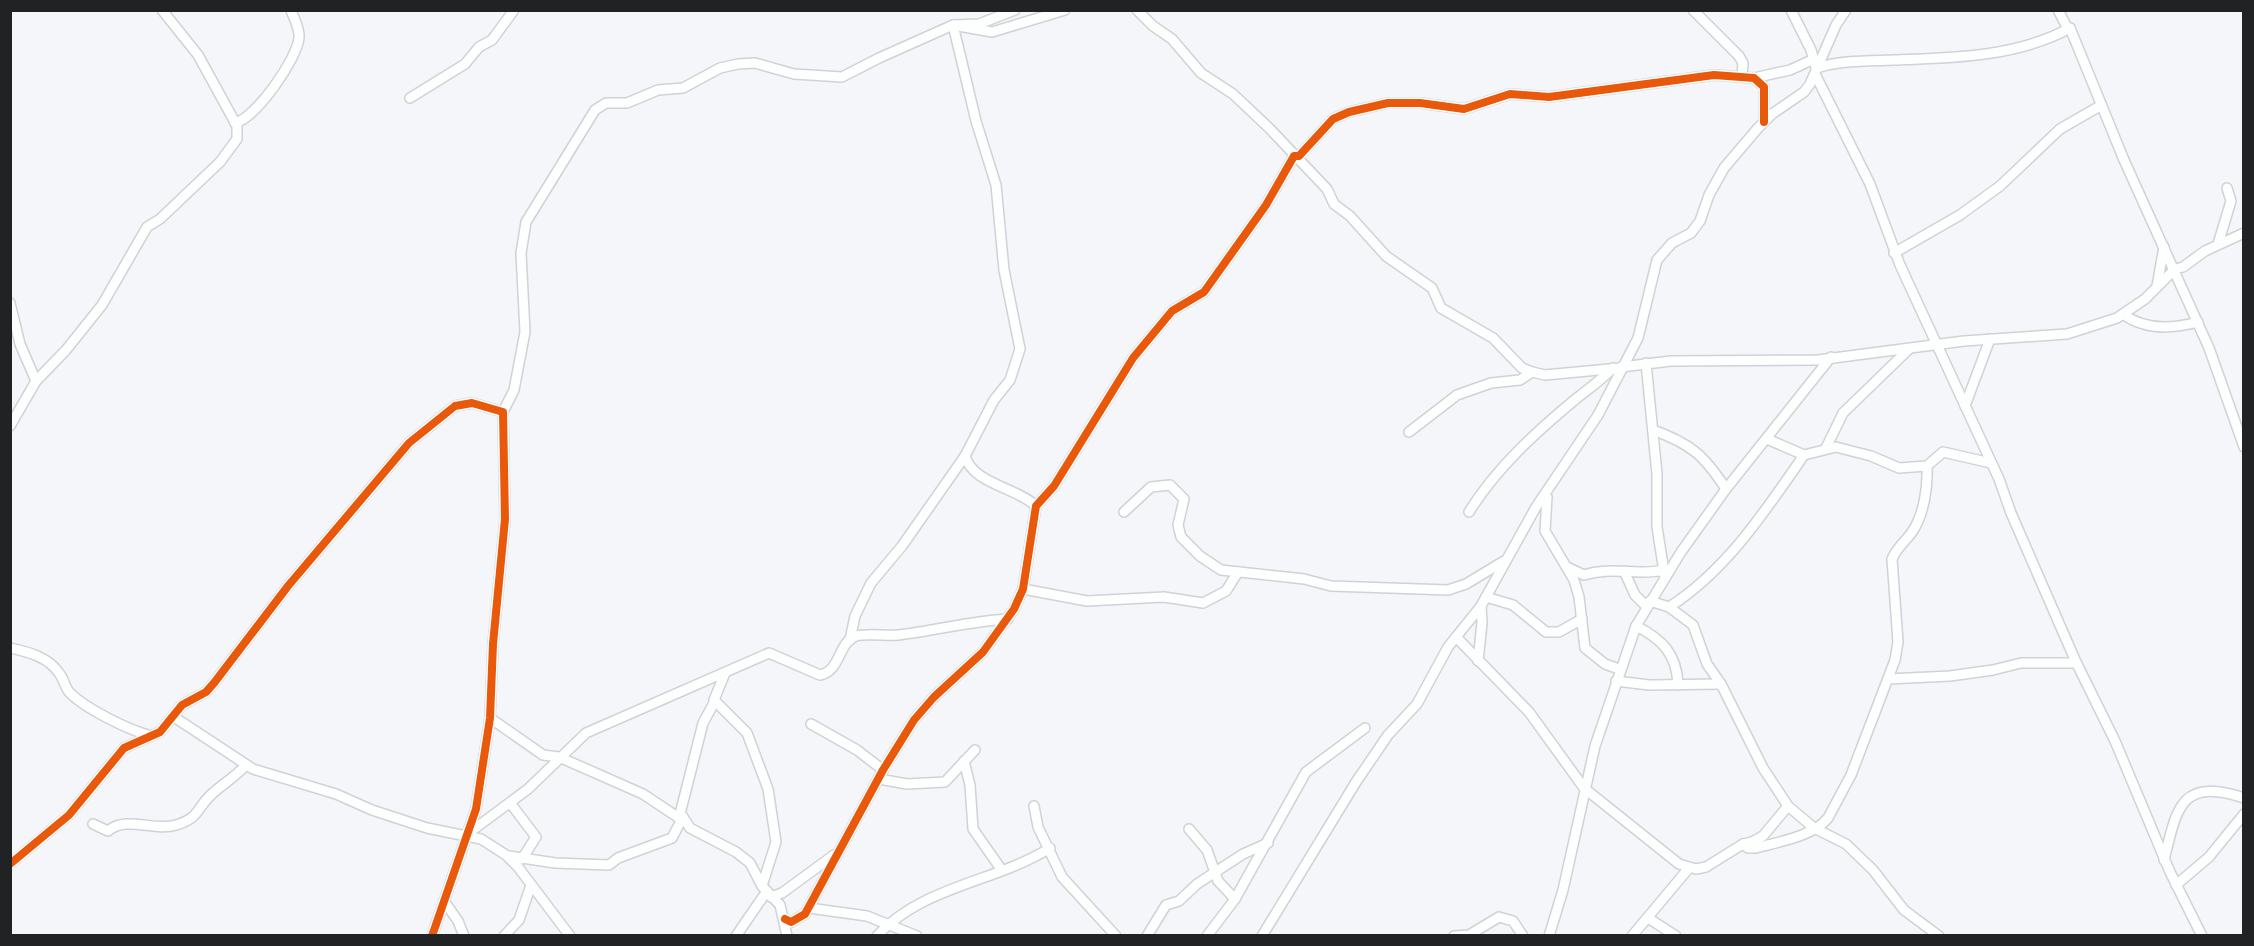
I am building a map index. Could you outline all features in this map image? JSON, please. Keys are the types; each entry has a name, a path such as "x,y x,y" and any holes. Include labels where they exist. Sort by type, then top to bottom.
{"street":[{"path":"10,426 36,381 61,356 102,305 147,227 172,208 228,153 237,139 235,123 198,55 162,10"},
{"path":"235,123 247,118 259,106 293,55 300,37 291,10"},
{"path":"410,98 465,64 479,48 492,40 514,10"},
{"path":"432,936 476,808 490,718 493,644 505,519 503,412 514,390 525,332 521,253 526,222 595,110 606,103 627,103 658,90 682,88 720,68 738,64 755,63 794,74 842,77 953,25 979,24 1015,10"},
{"path":"953,25 992,32 1065,10"},
{"path":"1137,10 1153,26 1172,39 1201,73 1233,94 1327,189 1334,204 1350,216 1386,256 1432,288 1441,308 1493,338 1522,368 1545,375 1646,363 1818,360 1990,339 2067,334 2123,314 2145,299 2175,270 2218,244 2244,233"},
{"path":"1693,10 1739,56 1743,63 1742,76"},
{"path":"1791,10 1870,184 1894,253 1991,463 2076,663 2115,741 2164,860 2202,936"},
{"path":"1469,512 1482,492 1527,441 1626,364 1638,338 1657,260 1671,243 1691,233 1724,168 1764,122 1804,92 1846,10"},
{"path":"2058,10 2068,29 2070,28 2100,106 2198,322 2242,434 2244,447"},
{"path":"466,835 511,804 586,733 725,673 761,654 769,653 815,674 825,674 831,670 850,639 855,616 871,583 902,546 965,456 994,400 1010,380 1020,349 1005,279 996,185 976,121 953,25"},
{"path":"1294,156 1299,156 1333,119 1376,105 1420,103 1464,109 1510,94 1549,97 1714,75 1754,78 1833,63 1923,59 2013,49 2048,40 2070,28"},
{"path":"1754,78 1764,87 1764,122"},
{"path":"1894,253 1960,215 2000,186 2060,129 2100,106"},
{"path":"785,919 791,922 805,914 809,908 882,770 922,709 983,652 1008,619 1023,589 1036,506 1054,486 1122,381 1133,358 1172,311 1204,292 1266,205 1294,156"},
{"path":"2218,244 2231,201 2227,188"},
{"path":"2156,288 2164,247"},
{"path":"10,303 20,344 36,381"},
{"path":"2123,314 2133,321 2154,327 2183,326 2198,322"},
{"path":"1965,406 1990,339"},
{"path":"1826,448 1843,413 1909,349"},
{"path":"1549,936 1563,890 1584,788 1619,669 1636,626 1665,574 1726,489 1831,357"},
{"path":"1646,363 1657,474 1657,527 1665,574"},
{"path":"1263,936 1356,782 1388,735 1417,704 1448,647 1481,606 1536,507 1598,415 1618,368"},
{"path":"1408,432 1457,395 1491,383 1520,380 1532,372"},
{"path":"10,864 69,815 124,748 148,735 160,732 182,705 206,692 288,586 409,443 455,406 471,403 503,412"},
{"path":"1653,430 1680,440 1698,452 1726,489"},
{"path":"1767,439 1804,455"},
{"path":"1669,607 1696,589 1720,565 1804,455 1836,447 1871,456 1899,468 1927,466 1943,452 1991,463"},
{"path":"965,456 968,466 977,473 1026,496 1036,506"},
{"path":"1743,844 1748,848 1756,848 1801,835 1823,824 1843,791 1895,660 1898,642 1893,603 1892,559 1896,548 1916,525 1926,489 1927,466"},
{"path":"1124,512 1151,487 1166,484 1174,487 1184,498 1178,525 1181,537 1214,566 1238,572 1304,579 1331,586 1448,590 1466,585 1504,561"},
{"path":"1547,497 1545,531 1568,568 1579,597 1585,648 1605,664 1619,669"},
{"path":"1568,568 1584,575 1601,571 1665,574"},
{"path":"1624,571 1635,596 1649,604 1669,607 1693,625 1707,664 1722,684 1763,768 1788,806 1814,828 1846,844 1872,870 1904,910 1939,936"},
{"path":"1023,589 1087,601 1164,597 1203,603 1226,591 1238,572"},
{"path":"1486,597 1513,605 1546,632 1559,632 1582,619"},
{"path":"1478,661 1482,623 1481,606"},
{"path":"850,639 858,635 899,635 972,621 1008,619"},
{"path":"1636,626 1666,647 1676,667 1678,685"},
{"path":"1456,637 1529,712 1584,788 1668,857 1689,868 1706,867 1743,844 1763,836 1788,806"},
{"path":"10,648 42,658 59,672 67,688 75,697 116,723 148,735"},
{"path":"1888,679 1950,676 1993,670 2021,663 2076,663"},
{"path":"506,855 522,859 609,865 618,858 672,838 681,818 703,723 715,701 714,697 725,673"},
{"path":"1616,681 1648,685 1722,684"},
{"path":"715,701 747,733 768,789 776,842 767,891 736,936"},
{"path":"174,717 245,766 336,794 372,810 428,828 481,839 506,855 570,936"},
{"path":"490,718 543,755 559,758 642,794 681,818 690,828 744,858 767,891 780,905 788,936"},
{"path":"811,724 857,750 882,770"},
{"path":"1207,936 1235,898 1306,772 1365,728"},
{"path":"879,779 907,784 945,782 975,750"},
{"path":"964,761 970,785 973,829 1001,869"},
{"path":"93,824 108,831 127,824 174,826 199,813 209,797 233,779 245,766"},
{"path":"2164,860 2176,814 2187,797 2193,794 2219,792 2244,798"},
{"path":"511,804 536,837 522,859"},
{"path":"1034,806 1038,826 1062,877 1116,936"},
{"path":"2176,885 2209,857 2244,814"},
{"path":"1189,829 1207,850 1214,874 1235,898"},
{"path":"1147,936 1166,905 1179,901 1197,884 1252,848 1268,843"},
{"path":"877,936 888,924 931,898 1029,860 1050,848"},
{"path":"767,891 782,893 837,853"},
{"path":"1632,936 1689,868"},
{"path":"504,936 519,920 531,885"},
{"path":"444,901 458,921 464,936"},
{"path":"809,908 850,912 917,936"},
{"path":"1454,936 1469,934 1499,917 1512,921 1523,936"},
{"path":"1648,918 1676,936"}],"cycle path":[{"path":"785,919 791,922 805,914 883,770 914,720 934,697 983,652 1014,609 1023,589 1036,506 1054,486 1133,358 1172,311 1204,292 1266,205 1294,156 1299,156 1333,119 1349,112 1388,103 1420,103 1464,109 1510,94 1549,97 1714,75 1754,78 1764,87 1764,122"},
{"path":"10,864 69,815 124,748 160,732 182,705 206,692 288,586 409,443 455,406 472,403 503,412 505,519 493,644 490,718 476,809 432,936"}]}
